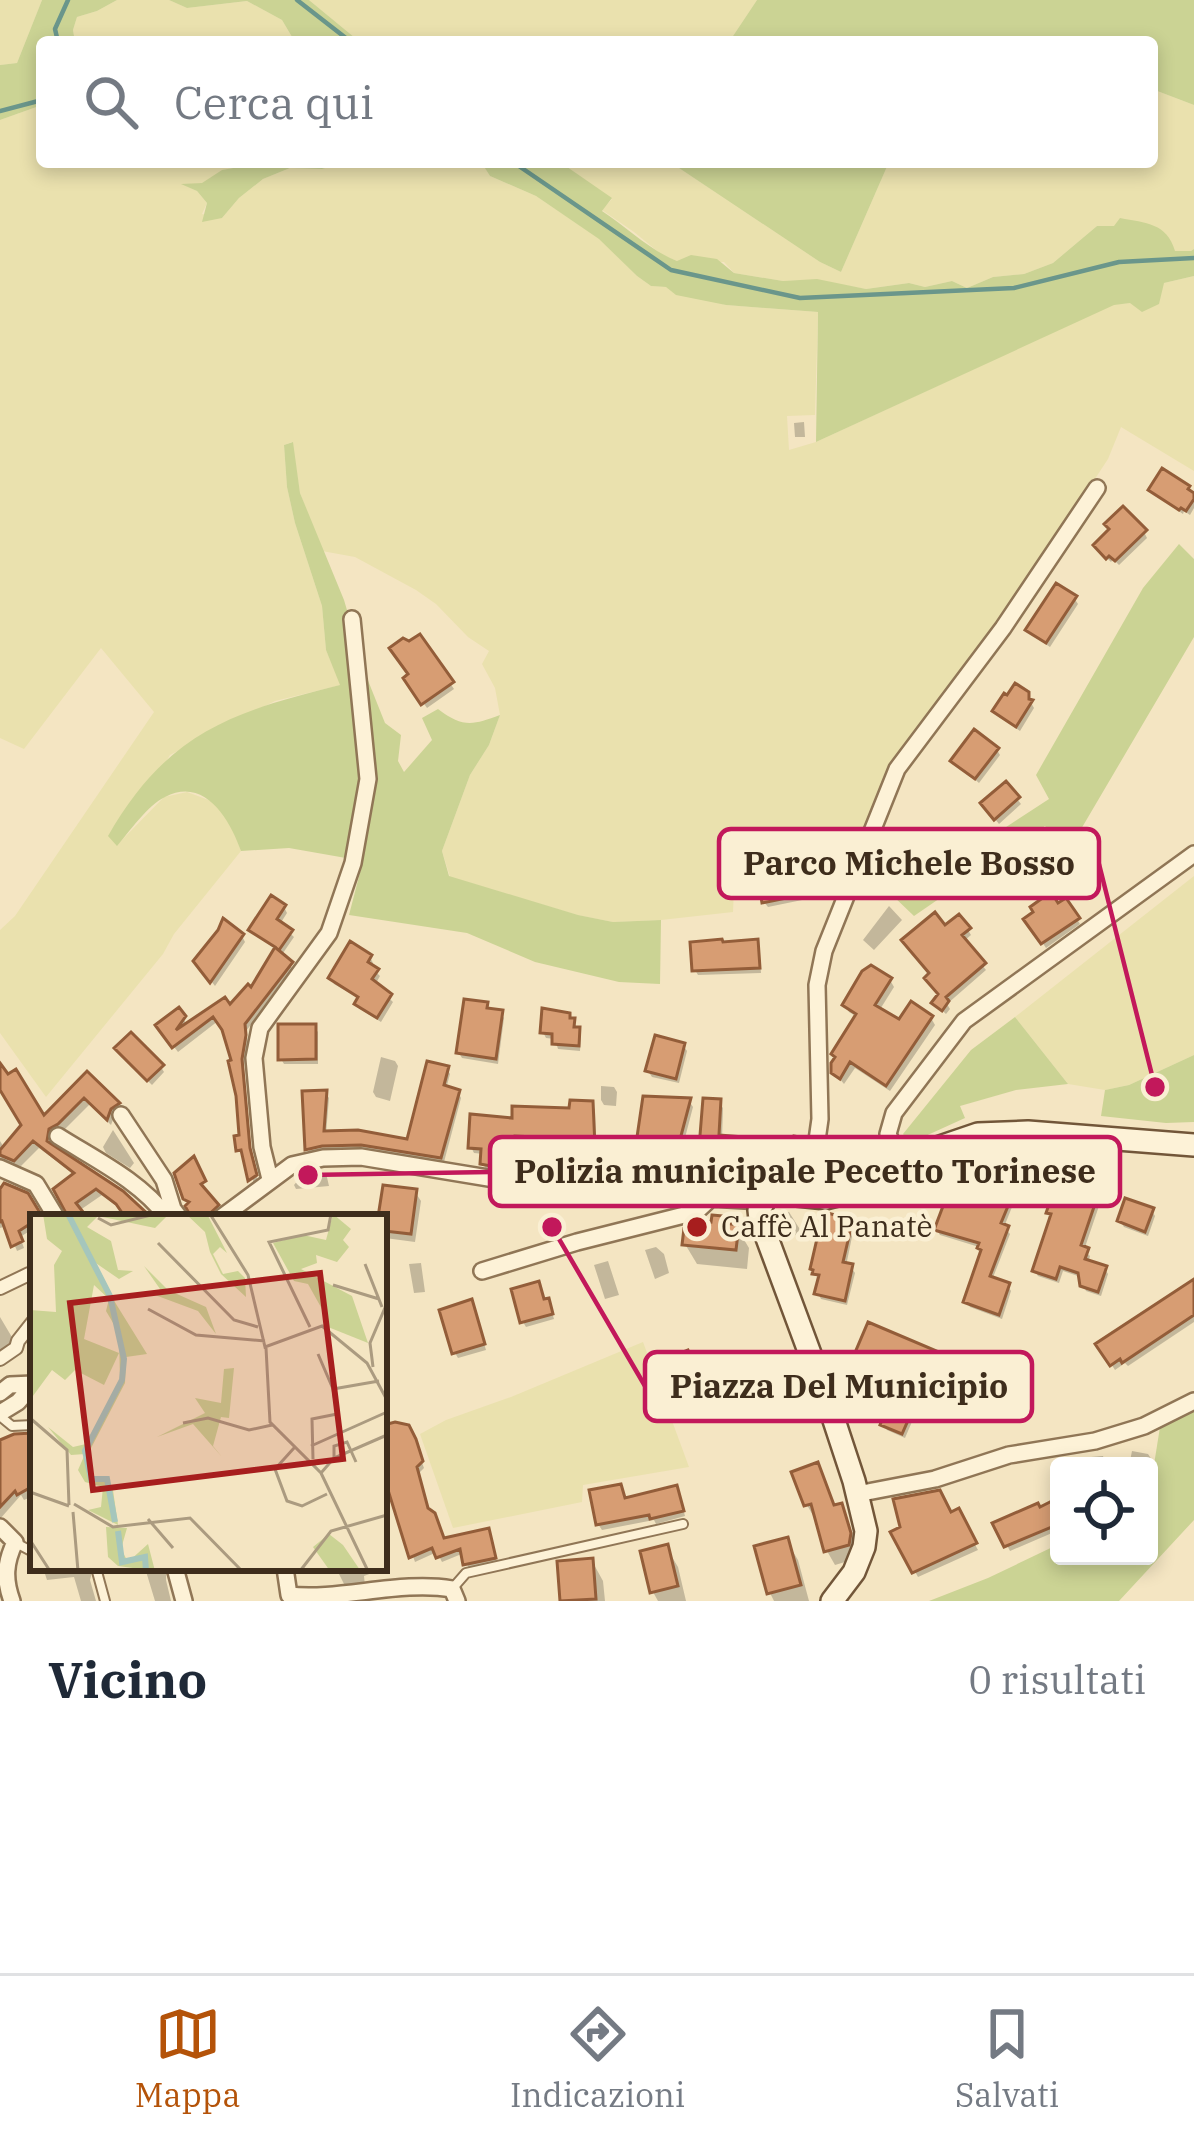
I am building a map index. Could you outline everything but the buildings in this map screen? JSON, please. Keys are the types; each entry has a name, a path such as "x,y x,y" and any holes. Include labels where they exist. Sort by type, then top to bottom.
{"main road":[{"path":"832,1601 854,1572 866,1532 829,1405 760,1219 762,1201 777,1193 826,1198 854,1191 937,1148 978,1134 1028,1132 1194,1145"}],"street":[{"path":"809,1197 820,1119 818,985 824,951 897,769 1004,628 1097,488"},
{"path":"270,1184 254,1058 260,1028 329,933 353,863 368,779 352,619"},
{"path":"902,1165 888,1133 894,1113 964,1021 1194,854"},
{"path":"122,1114 164,1180 177,1214"},
{"path":"58,1136 136,1184 165,1214"},
{"path":"226,1214 292,1165 361,1157 554,1189 762,1201"},
{"path":"0,1168 36,1184 54,1214"},
{"path":"482,1271 695,1211 710,1199"},
{"path":"0,1288 29,1274"},
{"path":"0,1359 16,1348 30,1327"},
{"path":"0,1393 10,1385 30,1385"},
{"path":"857,1494 935,1479 1009,1455 1095,1441 1144,1426 1194,1401"},
{"path":"0,1414 26,1406"},
{"path":"0,1527 15,1543 6,1563 12,1601"},
{"path":"176,1571 184,1601"},
{"path":"285,1571 289,1595 300,1599 430,1585 455,1595"}],"lane":[{"path":"0,1414 12,1426 30,1424"},
{"path":"455,1595 466,1573 683,1524"},
{"path":"15,1543 30,1550"},
{"path":"98,1571 105,1601"}],"shaded area":[{"path":"0,0 42,0 17,63 0,65"},
{"path":"117,0 169,0 187,8 247,1 282,20 291,36 74,36 77,17"},
{"path":"309,0 757,0 733,36 353,36"},
{"path":"1158,91 1194,105 1194,249 1175,251 1115,226 1097,226 1053,263 967,288 952,281 866,289 734,273 724,262 677,261 602,210 612,199 568,168 679,168 841,272 886,168 1158,168"},
{"path":"36,107 36,168 234,168 203,183 185,185 207,203 202,214 222,218 263,179 290,168 485,168 490,176 536,196 600,239 651,286 726,305 818,312 815,415 787,416 789,450 816,442 1114,304 1130,303 1164,283 1194,276 1194,471 1121,427 1108,459 1002,620 891,766 858,851 735,865 733,912 613,922 450,877 442,851 470,775 500,715 495,688 482,664 489,651 416,590 355,557 322,551 300,493 292,442 284,445 295,523 322,606 326,650 341,685 275,701 170,755 117,845 164,797 187,792 214,802 233,827 241,851 46,1097 0,1033 0,930 15,916 154,712 101,648 24,749 0,738 0,120"},
{"path":"1194,876 1194,1055 1129,1085 1105,1090 1068,1084 1015,1017"},
{"path":"643,1342 689,1467 583,1485 582,1502 453,1528 420,1434"}],"green space":[{"path":"42,0 117,0 77,17 74,36 36,36 36,107 0,120 0,65 17,63"},
{"path":"169,0 309,0 353,36 291,36 282,20 247,1 187,8"},
{"path":"757,0 1194,0 1194,105 1158,91 1158,36 733,36"},
{"path":"290,168 263,179 222,218 202,222 207,203 197,191 181,184 202,183 222,170"},
{"path":"485,168 569,168 612,198 602,211 667,256 677,261 691,255 717,259 734,273 783,281 817,279 866,289 952,281 967,288 1053,263 1097,226 1114,226 1120,218 1161,230 1175,251 1194,249 1194,276 1164,283 1159,304 1142,312 1130,303 1114,305 816,442 818,312 726,305 651,286 599,239 536,196 490,176"},
{"path":"679,168 886,168 841,272"},
{"path":"293,442 300,493 344,600 385,723 401,735 398,761 404,772 432,740 422,718 438,709 468,723 500,715 470,775 442,851 449,876 578,915 613,922 661,920 660,984 619,982 535,962 467,933 349,915 363,861 289,848 241,851 214,804 192,792 159,801 117,846 108,836 154,773 205,732 234,717 340,685 326,650 322,606 287,487 284,445"},
{"path":"1179,544 1194,559 1194,637 1067,853 1045,826 914,916 891,894 956,845 963,855 1049,799 1036,775 1143,588"},
{"path":"1015,1017 1068,1084 1016,1090 960,1106 965,1118 910,1143 903,1134 971,1050"},
{"path":"1194,1055 1194,1122 1101,1116 1105,1090 1129,1085"},
{"path":"1194,1410 1194,1520 1158,1559 1155,1457 1160,1427"},
{"path":"1050,1548 1050,1565 1152,1565 1119,1601 929,1601"}],"waterway":[{"path":"57,36 55,29 68,0"},
{"path":"297,0 343,36"},
{"path":"0,111 36,102"},
{"path":"522,168 671,270 800,298 1014,288 1119,262 1194,258"}],"place":[{"name":"Parco Michele Bosso","path":"1155,1087"},
{"name":"Polizia municipale Pecetto Torinese","path":"308,1175"},
{"name":"Piazza Del Municipio","path":"552,1227"},
{"name":"Caffè Al Panatè","path":"697,1227"}]}
